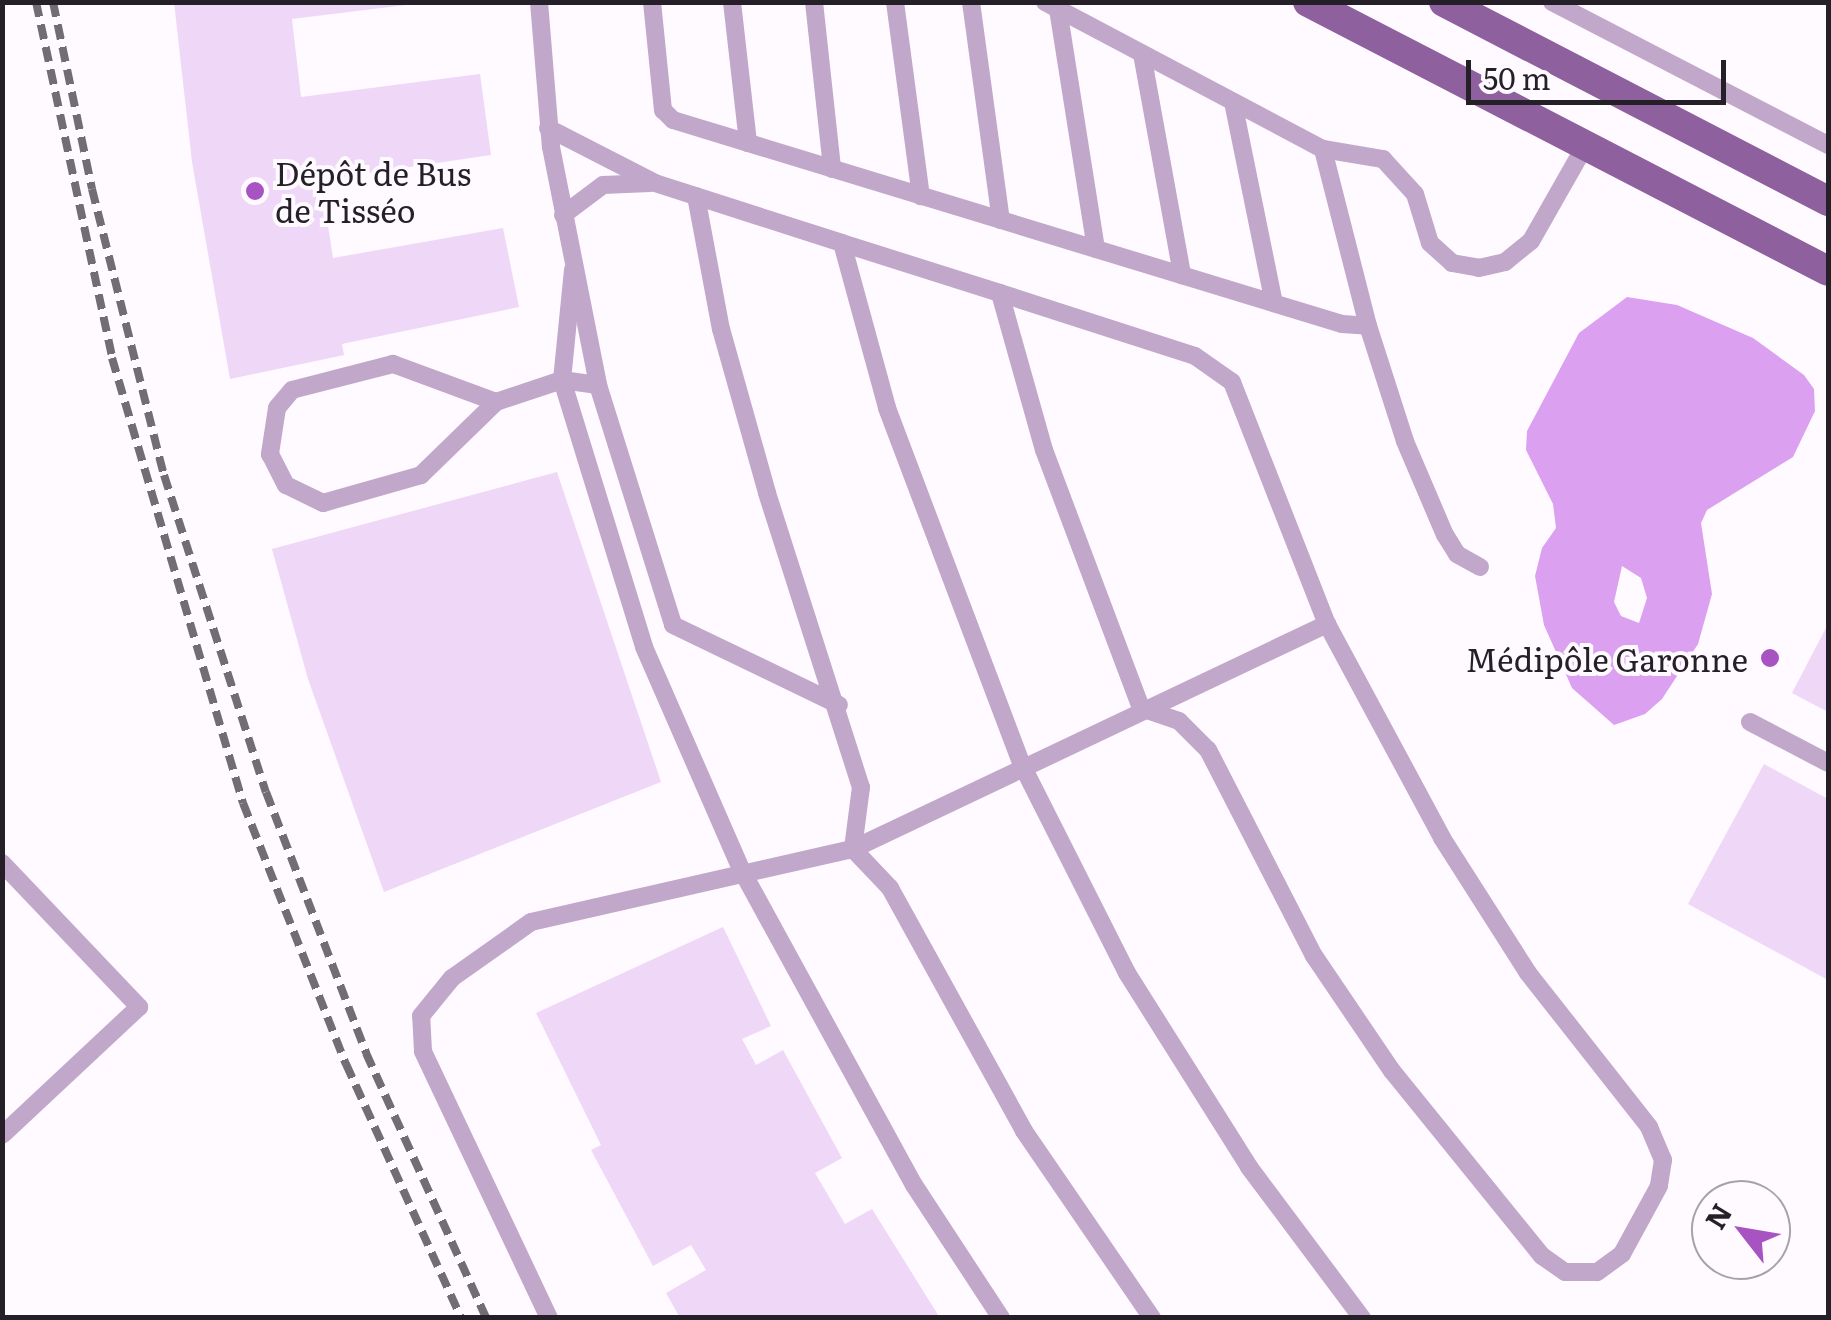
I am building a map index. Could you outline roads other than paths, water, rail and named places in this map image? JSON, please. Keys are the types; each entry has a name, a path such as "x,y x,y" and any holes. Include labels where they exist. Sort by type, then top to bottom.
{"main road":[{"path":"1308,2 1828,271"},
{"path":"1444,2 1828,201"}],"lane":[{"path":"539,2 548,128 573,270 598,385 673,625 839,705"},
{"path":"652,2 663,110 674,120 1274,303 1368,326"},
{"path":"732,2 748,143"},
{"path":"814,2 832,168"},
{"path":"895,2 921,196"},
{"path":"971,2 1001,220"},
{"path":"1552,2 1828,145"},
{"path":"1051,6 1096,249"},
{"path":"1051,6 1324,150 1384,159 1415,194 1430,242 1452,263 1479,268 1505,262 1531,241 1584,146"},
{"path":"1142,54 1182,275"},
{"path":"1233,102 1274,303"},
{"path":"548,128 655,183 1195,356 1232,382 1328,624 1442,838 1528,973 1649,1128 1663,1160 1660,1186 1622,1254 1597,1272 1565,1272 1542,1256 1392,1071 1314,956 1208,750 1179,721 1141,708"},
{"path":"1324,150 1368,326 1446,535 1457,554 1480,567"},
{"path":"563,215 603,185 655,183"},
{"path":"696,196 721,329 766,493 839,705 861,787 853,849"},
{"path":"842,243 887,408 1023,767 1138,989 1249,1167 1362,1318"},
{"path":"573,270 562,380 644,647 742,871 914,1185 1001,1318"},
{"path":"1000,293 1044,450 1141,708"},
{"path":"496,402 393,364 292,390 277,408 270,454 286,485 323,504 421,475 496,402 562,380 598,385"},
{"path":"549,1318 423,1051 421,1016 452,978 531,922 742,871 786,868 853,849 1141,708 1328,624"},
{"path":"1750,722 1828,764"},
{"path":"853,849 890,888 1024,1132 1152,1318"},
{"path":"2,863 139,1007 2,1135"}],"railway":[{"path":"36,2 112,358 243,803 346,1064 461,1318"},
{"path":"53,2 92,189 164,475 266,792 366,1053 486,1318"}],"place":[{"name":"Dépôt de Bus de Tisséo","path":"255,191"},
{"name":"Médipôle Garonne","path":"1770,658"}]}
